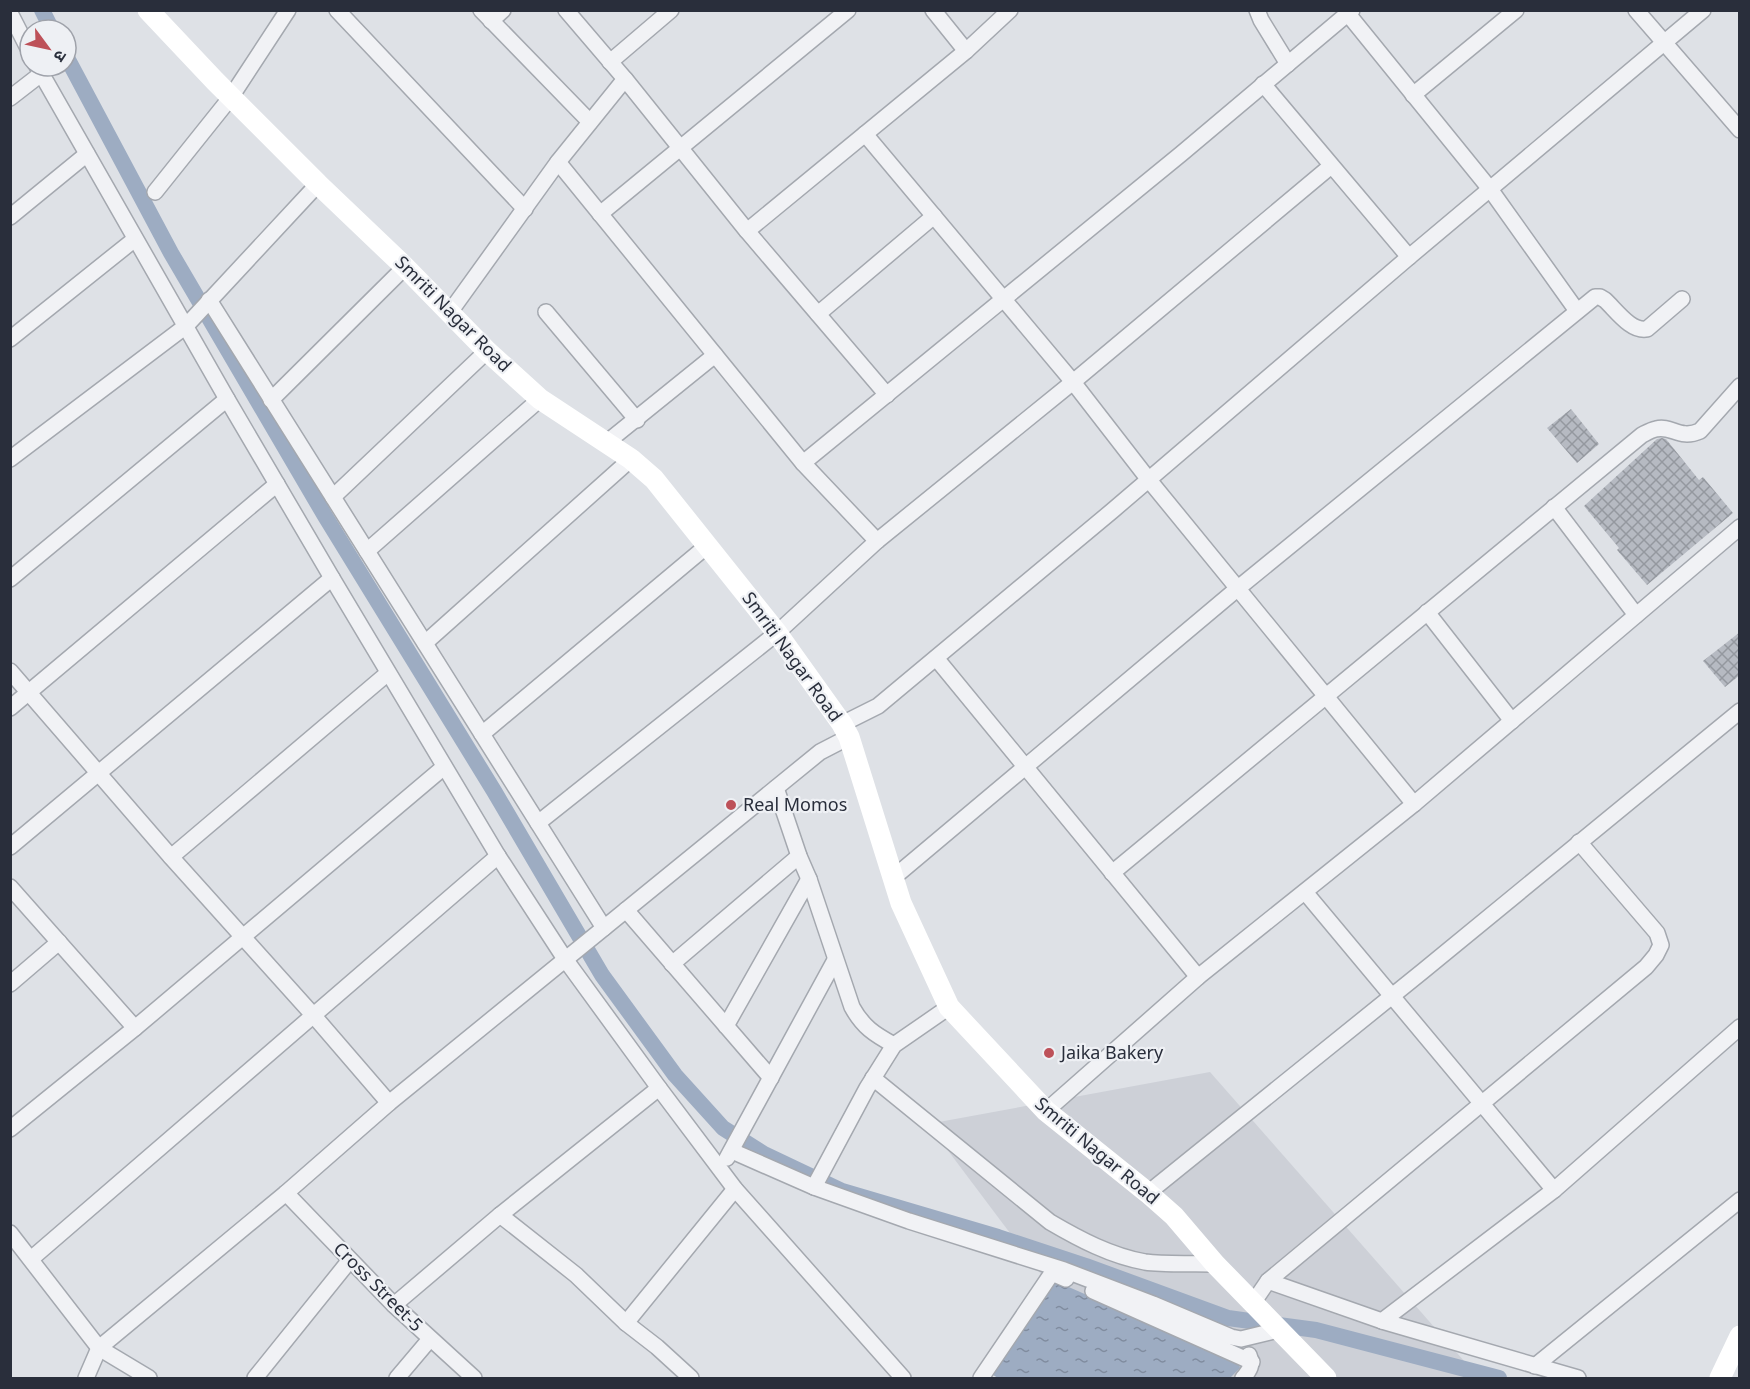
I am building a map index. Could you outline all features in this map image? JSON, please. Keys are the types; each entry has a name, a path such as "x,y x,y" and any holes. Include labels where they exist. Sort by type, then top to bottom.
{"main road":[{"name":"Smriti Nagar Road","path":"148,10 231,97 405,267 487,351 540,399 631,459 654,479 777,633 846,731 902,903 949,1007 1046,1111 1174,1216 1215,1264 1326,1378"},
{"path":"1720,1378 1740,1336"}],"street":[{"path":"155,192 231,97 288,10"},
{"path":"337,10 525,209"},
{"path":"503,10 486,16 590,122"},
{"path":"566,10 625,79 747,231 887,395"},
{"path":"610,62 671,10"},
{"path":"600,214 848,10"},
{"path":"933,10 966,51"},
{"path":"747,231 966,51 1010,10"},
{"path":"1257,10 1288,64"},
{"path":"1413,95 1516,10"},
{"path":"1636,10 1740,130"},
{"path":"86,1378 99,1348 286,1193 389,1103 936,658 1703,10"},
{"path":"804,463 1350,12 1413,95 1490,189 1577,311"},
{"path":"10,13 18,29"},
{"path":"10,98 31,78"},
{"path":"44,78 227,399 388,673 498,856 566,959 735,1190 903,1378"},
{"path":"450,312 558,162 625,79"},
{"path":"1263,84 1409,257"},
{"path":"865,134 1004,299 1414,804"},
{"path":"10,217 87,154"},
{"path":"558,162 804,463 877,541"},
{"path":"538,823 777,633 877,541 1331,166"},
{"path":"10,459 186,326 318,184"},
{"path":"818,314 934,216"},
{"path":"10,339 135,239"},
{"path":"271,400 405,267"},
{"path":"893,878 1238,589 1595,297 1600,297 1633,326 1642,330 1647,329 1682,299"},
{"path":"209,300 604,928"},
{"path":"546,312 637,420"},
{"path":"333,497 487,351"},
{"path":"606,444 715,355"},
{"path":"1113,873 1642,435 1657,428 1691,435 1700,431 1740,386"},
{"path":"10,579 227,399"},
{"path":"367,551 540,399"},
{"path":"425,643 631,459"},
{"path":"10,708 277,484"},
{"path":"1554,507 1636,615"},
{"path":"1046,1111 1198,977 1414,804 1740,527"},
{"path":"482,734 708,545"},
{"path":"10,847 332,578"},
{"path":"1427,612 1512,721"},
{"path":"936,658 1198,977"},
{"path":"10,671 389,1103"},
{"path":"171,857 388,673"},
{"path":"1148,1193 1740,711"},
{"path":"10,1129 135,1028 444,767"},
{"path":"776,788 852,1007 860,1022 876,1035 894,1045"},
{"path":"1253,1303 1268,1281 1646,967 1660,945 1657,933 1580,842"},
{"path":"31,1259 498,856"},
{"path":"672,964 799,856"},
{"path":"726,1026 809,879"},
{"path":"10,887 135,1028"},
{"path":"1305,892 1554,1190"},
{"path":"626,910 771,1078"},
{"path":"10,984 59,942"},
{"path":"720,1169 835,960"},
{"path":"814,1187 873,1078 894,1045 949,1007"},
{"path":"1383,1321 1554,1190 1740,1027"},
{"path":"873,1078 1050,1222 1079,1239 1112,1253 1145,1262 1215,1264"},
{"path":"394,1305 500,1215 659,1088"},
{"path":"732,1150 814,1187 909,1221 1064,1270 1231,1337 1241,1339 1278,1330"},
{"path":"626,1323 735,1190"},
{"name":"Cross Street-5","path":"286,1193 394,1305 474,1378"},
{"path":"1535,1366 1740,1200"},
{"path":"500,1215 576,1275 626,1323 691,1378"},
{"path":"10,1233 99,1348 149,1378"},
{"path":"255,1378 351,1260"},
{"path":"981,1378 1052,1273 1252,1362"},
{"path":"1268,1281 1383,1321 1578,1378"},
{"path":"397,1378 430,1339"},
{"path":"1241,1339 1252,1362 1250,1370 1243,1378"}],"shaded area":[{"path":"1210,1072 1479,1378 1119,1378 928,1124"}],"water":[{"path":"1055,1281 1235,1360 1240,1368 1230,1378 998,1378 993,1375"}],"building":[{"path":"1571,409 1599,444 1577,463 1547,428"},
{"path":"1657,439 1666,439 1699,480 1703,477 1733,513 1647,585 1584,506"},
{"path":"1740,632 1740,675 1725,687 1703,661"}],"waterway":[{"path":"42,10 46,18"},
{"path":"78,78 171,253 325,516 494,791 602,975 675,1075 723,1128 764,1154 842,1191 998,1237 1086,1266 1228,1318 1316,1330 1499,1378"}],"place":[{"name":"Real Momos","path":"731,805"},
{"name":"Jaika Bakery","path":"1049,1053"}]}
